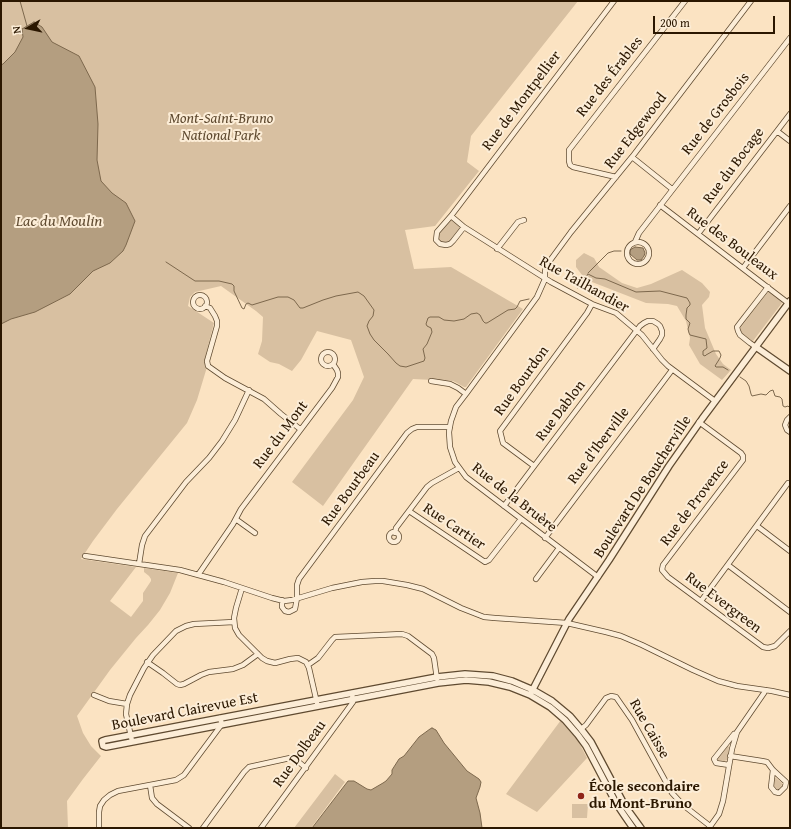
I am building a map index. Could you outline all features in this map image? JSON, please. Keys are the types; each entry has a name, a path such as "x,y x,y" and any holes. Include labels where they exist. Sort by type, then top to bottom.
{"street":[{"name":"Rue de Montpellier","path":"464,227 450,244 440,244 438,242 436,237 437,232 614,1"},
{"name":"Rue des Érables","path":"616,177 574,168 570,165 569,161 570,150 685,1"},
{"name":"Rue Edgewood","path":"545,278 546,266 570,232 616,177 751,1"},
{"name":"Rue de Grosbois","path":"634,242 672,189 790,38"},
{"name":"Rue du Bocage","path":"698,234 790,114"},
{"path":"777,131 790,140"},
{"path":"632,156 672,189"},
{"name":"Rue des Bouleaux","path":"660,205 789,302"},
{"path":"743,268 790,206"},
{"name":"Rue Tailhandier","path":"450,216 464,227 562,288 592,304 616,313 642,335 672,370 715,401"},
{"path":"497,248 518,222 524,220"},
{"path":"634,242 642,242 649,250 646,260 640,264 633,263 627,258 626,254 628,246 634,242"},
{"name":"Rue de la Bruère","path":"545,278 537,297 453,414 450,427 450,448 455,462 466,477 598,577"},
{"path":"768,287 740,322 738,331 740,335 750,343 790,371"},
{"name":"Boulevard De Boucherville","path":"532,692 568,623 663,475 699,422 789,302"},
{"name":"Rue Bourdon","path":"534,466 504,443 500,431 587,313 592,304"},
{"path":"205,306 210,308 216,316 217,321 207,364 225,378 267,401 300,430"},
{"path":"637,330 647,321 654,322 659,325 662,331 662,336 653,349"},
{"name":"Rue Dablon","path":"504,506 637,330"},
{"name":"Rue du Mont","path":"198,575 237,520 241,509 328,393 338,377 337,370 333,364"},
{"name":"Rue d'Iberville","path":"546,538 672,370"},
{"path":"431,381 450,384 466,394"},
{"path":"139,564 142,542 145,536 186,482 209,458 222,441 235,420 249,390"},
{"path":"790,417 785,425 787,430 790,432"},
{"name":"Rue de Provence","path":"662,570 663,565 743,460 743,456 740,452 699,422"},
{"name":"Rue Bourbeau","path":"297,598 297,587 300,578 407,433 417,427 450,427"},
{"path":"395,532 396,528 428,486 459,468"},
{"path":"701,601 788,483 790,483"},
{"name":"Rue Cartier","path":"409,511 484,562 490,560 520,519"},
{"path":"237,520 255,533"},
{"path":"757,526 790,551"},
{"path":"536,579 559,548"},
{"path":"85,556 180,570 282,600 290,600 324,590 368,581 395,582 423,589 480,616 568,623 621,636 718,681 790,696"},
{"path":"728,566 790,612"},
{"name":"Rue Evergreen","path":"662,570 668,577 764,648 775,646 790,631"},
{"path":"242,588 235,611 234,622 235,628 239,635 265,660 271,662 298,658 303,660 308,665 317,703"},
{"path":"282,600 283,608 285,611 289,612 295,609 297,598"},
{"path":"131,738 126,714 126,704 152,655 174,633 183,627 194,624 234,622"},
{"path":"308,665 316,659 336,637 402,634 408,636 432,654 434,658 437,680"},
{"path":"147,662 176,684 180,685 209,672 233,669 243,665 258,654"},
{"name":"Boulevard Clairevue Est","path":"131,738 437,680 484,681 532,692 546,697 559,706 581,729 595,749 625,806 641,828"},
{"path":"729,765 716,763 714,759 736,732 765,690"},
{"name":"Boulevard Clairevue Est","path":"532,692 556,711 578,735 591,754 620,809 633,828"},
{"path":"94,695 109,701 126,704"},
{"name":"Rue Dolbeau","path":"261,828 353,702 353,696"},
{"name":"Rue Caisse","path":"581,729 586,725 605,699 610,696 616,698 632,720 672,793 686,808 710,827"},
{"path":"99,828 100,806 104,800 118,791 176,780 184,775 221,721"},
{"path":"710,827 719,814 722,805 732,744 736,732"},
{"path":"730,756 765,761 769,764 786,783 785,787 779,793 771,787 773,770"},
{"path":"203,828 249,766 292,758 306,768"},
{"path":"150,785 152,798 157,804 189,828"}],"green space":[{"name":"Mont-Saint-Bruno National Park","path":"1,1 578,1 471,136 467,162 479,171 435,226 405,230 414,269 451,267 523,309 466,387 453,381 413,379 323,506 292,482 353,400 364,377 351,340 317,331 301,360 292,371 279,364 270,362 258,354 262,341 263,317 256,311 221,286 195,292 190,297 188,306 214,323 205,358 205,365 207,367 197,400 187,423 117,509 81,559 136,567 110,601 131,617 143,601 143,593 151,581 149,576 144,572 144,568 178,573 170,593 160,610 110,670 77,716 83,733 91,746 101,756 67,801 68,828 1,828"},
{"path":"451,216 464,227 450,244 438,243 437,232"},
{"path":"584,253 594,258 599,267 622,283 637,288 651,284 682,270 702,283 710,292 709,297 702,305 705,328 716,354 723,364 731,370 722,380 700,364 689,345 690,338 686,321 677,306 646,303 592,282 582,275 576,267 576,260"},
{"path":"768,292 781,300 782,303 753,341 742,333 741,327"},
{"path":"561,720 576,737 587,758 537,812 506,794"},
{"path":"728,746 727,760 718,760 718,758"},
{"path":"335,774 345,782 311,828 294,828"},
{"path":"775,778 783,784 778,790 774,787"},
{"path":"572,804 588,804 587,818 572,818"}],"water":[{"name":"Lac du Moulin","path":"34,22 42,27 52,42 79,56 95,87 98,124 97,160 101,181 112,193 126,203 135,221 123,251 110,263 93,271 70,294 35,312 11,319 1,324 1,65 15,52 23,37 22,29"},
{"path":"635,247 643,248 645,253 641,260 637,260 630,254 630,250"},
{"path":"432,728 436,730 444,743 467,771 481,782 476,798 482,828 312,828 348,781 354,781 371,790 383,783 392,774 392,770 399,759 404,756 419,737"}],"waterway":[{"path":"20,1 27,26"},
{"path":"588,273 608,253 621,251"},
{"path":"166,262 195,281 219,281 232,284 242,308 244,309 248,303 252,305 278,297 288,297 294,300 300,308 303,308 336,296 358,292 364,296 374,310 373,316 367,326 370,334 396,363 400,366 406,367 424,361 425,358 423,349 432,332 431,328 426,324 428,318 439,317 444,320 454,321 464,319 471,314 477,313 483,321 487,323 508,310 515,309 520,301 529,299"},
{"path":"578,288 588,274 596,278 605,279 636,292 660,291 687,298 690,305 687,308 686,319 690,323 688,329 690,335 706,339 707,348 703,351 703,355 705,356 713,351 719,351 721,355 715,366 723,367 728,370"},
{"path":"740,377 746,381 752,396 761,394 766,395 773,390 775,396 782,399 783,406 788,406 790,408"}],"place":[{"name":"École secondaire du Mont-Bruno","path":"581,796"}]}
